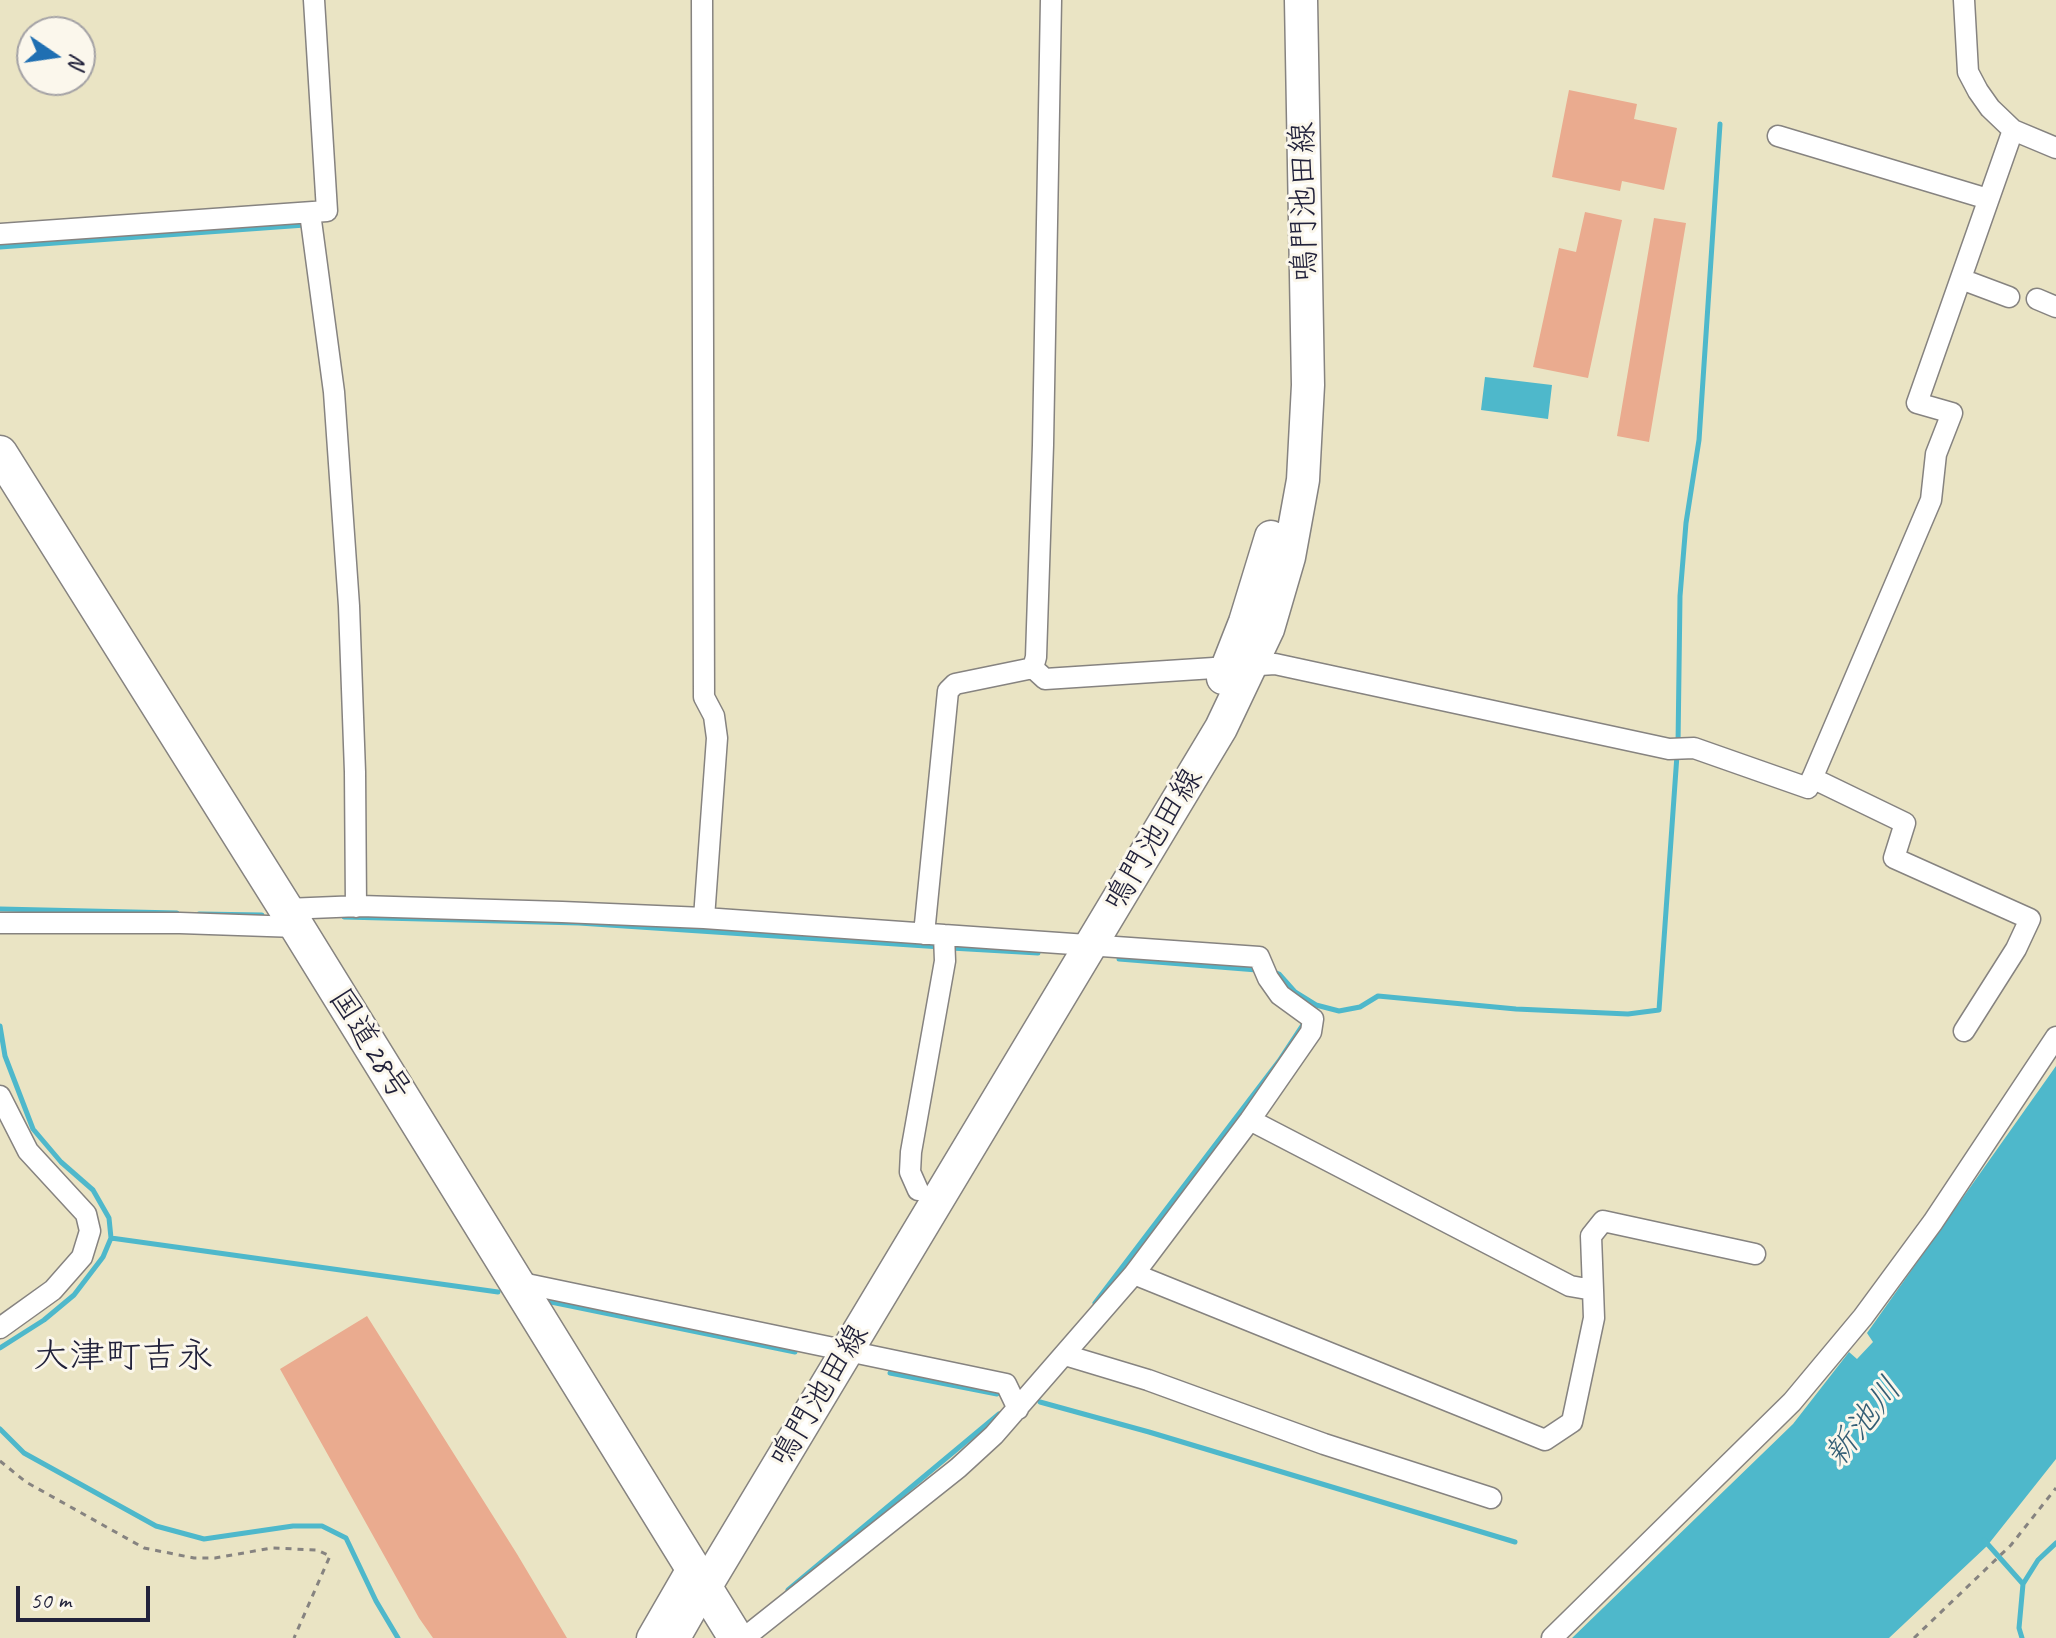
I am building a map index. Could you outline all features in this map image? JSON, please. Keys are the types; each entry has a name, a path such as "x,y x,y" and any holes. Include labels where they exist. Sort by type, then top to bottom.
{"highway":[{"name":"国道28号","path":"0,453 736,1638"}],"main road":[{"name":"鳴門池田線","path":"1240,665 1269,550 1281,479 1286,382 1281,0"},
{"name":"鳴門池田線","path":"698,1578 1078,946 1201,721 1268,629 1289,557 1303,480 1308,385 1301,0"},
{"name":"鳴門池田線","path":"835,1349 918,1190 1078,946"},
{"path":"651,1638 698,1578"},
{"path":"676,1638 698,1578"}],"street":[{"path":"0,234 254,214 315,217 327,211 314,0"},
{"path":"702,0 704,697 714,716 717,738 704,918"},
{"path":"1033,668 1036,657 1042,460 1051,0"},
{"path":"1964,0 1968,72 1990,108 2013,130 2056,148"},
{"path":"1033,668 1045,679 1275,664 1669,749 1694,748 1808,788 1931,500 1936,454 1952,413 1917,403 2013,130"},
{"path":"1778,136 1988,199"},
{"path":"315,217 334,392 349,606 363,907"},
{"path":"1961,279 2009,297"},
{"path":"918,1190 910,1172 911,1152 940,943 948,691 955,684 1033,668"},
{"path":"1812,778 1905,823 1894,858 2030,919 2016,949 1964,1031"},
{"path":"0,923 180,923 291,918 363,907 704,918 940,943 1078,946 1259,957 1280,995 1313,1019 1311,1032 1250,1120 1134,1274 1018,1409 958,1468 744,1638"},
{"path":"1552,1638 1792,1402 1863,1317 1933,1222 2056,1037"},
{"path":"0,1096 28,1151 86,1214 90,1231 82,1257 53,1290 0,1328"},
{"path":"1250,1120 1570,1286 1593,1290"},
{"path":"1134,1274 1545,1440 1572,1422 1594,1318 1591,1236 1603,1221 1755,1254"},
{"path":"517,1282 1006,1384 1018,1409"},
{"path":"1065,1355 1148,1380 1324,1444 1491,1498"}],"path":[{"path":"0,1461 26,1482 144,1548 194,1558 215,1558 272,1548 317,1550 330,1556 294,1638"},
{"path":"1914,1638 2006,1550 2056,1488"}],"water":[{"path":"1485,377 1552,385 1548,419 1481,410"},
{"name":"新池川","path":"2056,1066 2056,1459 1987,1546 1889,1638 1572,1638 1793,1424 1849,1352 1857,1359 1873,1342 1867,1333"}],"building":[{"path":"1569,90 1637,104 1634,119 1677,128 1664,190 1622,181 1620,191 1552,177"},
{"path":"1585,212 1622,220 1588,378 1533,367 1559,248 1576,252"},
{"path":"1654,218 1686,223 1649,442 1617,436"},
{"path":"367,1316 567,1638 433,1638 419,1618 280,1369"}],"waterway":[{"path":"1678,745 1680,596 1686,523 1699,440 1720,124"},
{"path":"0,247 305,225"},
{"path":"1271,971 1279,974 1295,992 1316,1005 1339,1011 1360,1007 1378,996 1516,1009 1628,1014 1659,1010 1677,755"},
{"path":"0,909 177,913"},
{"path":"199,914 262,915"},
{"path":"344,917 579,923 941,947"},
{"path":"951,948 1038,953"},
{"path":"1119,959 1257,970"},
{"path":"1095,1303 1279,1061 1304,1023"},
{"path":"0,1026 5,1056 33,1129 61,1162 93,1190 109,1218 111,1238"},
{"path":"0,1348 44,1320 74,1295 103,1257 111,1238 498,1292"},
{"path":"551,1302 795,1352"},
{"path":"890,1373 997,1394"},
{"path":"1040,1402 1515,1542"},
{"path":"788,1590 999,1414"},
{"path":"0,1429 24,1453 156,1526 204,1539 293,1526 322,1526 346,1538 376,1601 398,1638"},
{"path":"1984,1540 2023,1584"},
{"path":"2022,1638 2019,1628 2023,1584 2038,1560 2056,1543"}],"district":[{"name":"大津町吉永","path":"123,1358"}]}
